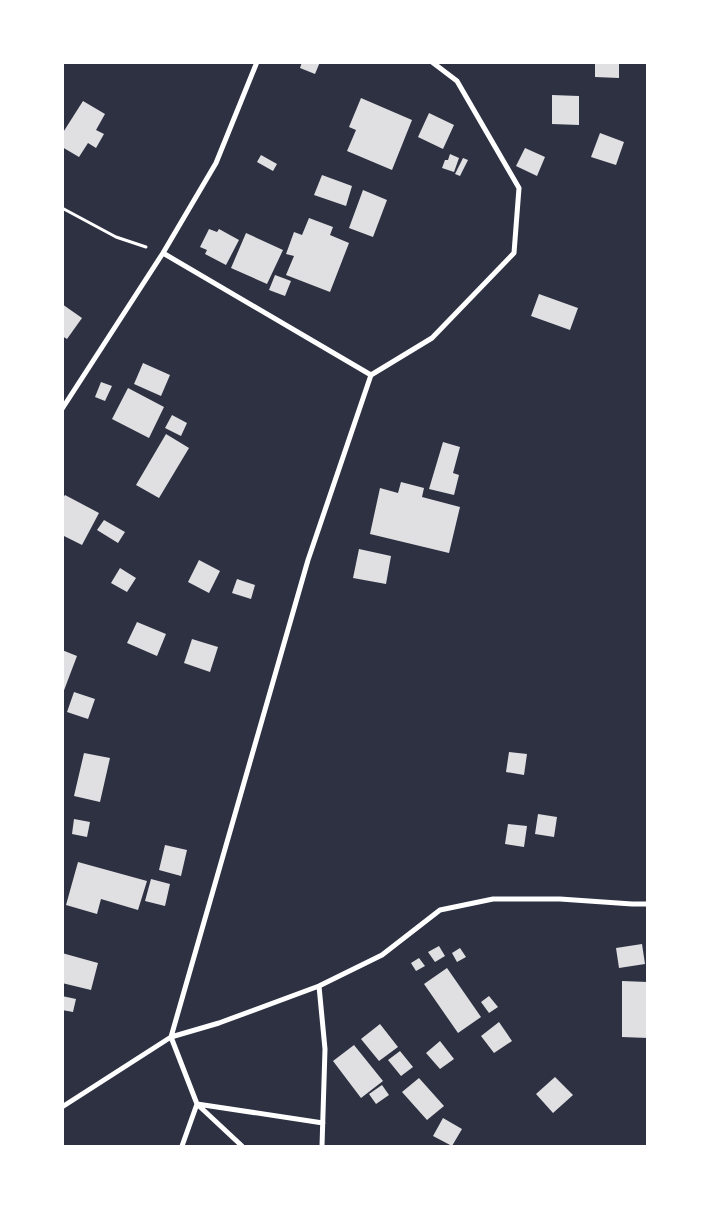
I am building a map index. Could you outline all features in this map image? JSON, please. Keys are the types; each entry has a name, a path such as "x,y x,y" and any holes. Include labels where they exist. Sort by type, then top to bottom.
{"street":[{"path":"62,409 163,253 216,163 257,62"},
{"path":"242,1146 197,1104 171,1037 308,560 371,375 432,338 514,253 519,188 457,81 432,62"},
{"path":"163,253 371,375"},
{"path":"62,1106 171,1037 218,1023 320,986 382,956 440,910 493,899 560,899 648,904"},
{"path":"320,986 325,1049 322,1146"},
{"path":"197,1104 323,1122"},
{"path":"182,1146 197,1104"}],"path":[{"path":"62,208 116,237 163,253"}],"building":[{"path":"302,62 320,62 315,74 300,68"},
{"path":"595,62 619,62 619,78 595,77"},
{"path":"552,95 579,96 579,125 552,124"},
{"path":"361,98 412,120 392,170 347,151 356,130 349,127"},
{"path":"83,101 105,114 96,130 104,134 96,148 88,143 79,157 62,147 62,134"},
{"path":"429,113 454,125 443,149 418,137"},
{"path":"600,133 624,142 616,165 591,157"},
{"path":"525,148 545,157 537,176 516,166"},
{"path":"450,154 459,158 454,172 442,168"},
{"path":"261,155 277,164 273,171 257,162"},
{"path":"463,158 468,160 460,176 455,174"},
{"path":"322,175 352,186 346,206 314,195"},
{"path":"363,190 387,200 373,237 349,228"},
{"path":"309,218 333,227 330,235 349,243 330,292 286,275 294,256 286,254 294,232 302,235"},
{"path":"209,229 217,232 219,229 239,240 226,265 205,254 207,250 200,247"},
{"path":"246,233 283,250 267,284 231,268"},
{"path":"275,275 291,281 285,296 269,290"},
{"path":"539,294 578,308 570,330 531,316"},
{"path":"62,304 82,318 67,339 62,336"},
{"path":"143,363 170,375 161,396 134,384"},
{"path":"101,382 112,386 105,401 95,397"},
{"path":"128,388 164,407 149,438 112,419"},
{"path":"172,415 187,423 181,436 165,428"},
{"path":"166,434 189,448 159,498 136,485"},
{"path":"443,442 460,447 453,473 459,475 454,495 429,489"},
{"path":"401,482 424,488 422,497 460,507 449,553 370,534 380,488 398,493"},
{"path":"65,495 99,513 82,545 62,535 62,499"},
{"path":"104,520 125,532 118,543 97,530"},
{"path":"359,549 391,556 386,584 353,578"},
{"path":"199,560 220,571 209,593 188,582"},
{"path":"120,568 136,578 127,592 111,583"},
{"path":"237,579 255,585 251,599 232,593"},
{"path":"137,622 166,634 157,656 127,643"},
{"path":"192,639 218,647 210,672 184,663"},
{"path":"62,650 77,656 63,693 62,693"},
{"path":"74,692 95,699 88,719 67,712"},
{"path":"509,752 527,754 524,775 506,772"},
{"path":"84,753 110,758 100,802 74,796"},
{"path":"538,814 557,817 554,837 535,834"},
{"path":"74,819 90,822 87,837 72,834"},
{"path":"508,824 527,826 524,847 505,844"},
{"path":"165,845 187,850 181,876 159,870"},
{"path":"78,862 147,881 138,910 101,899 97,914 66,905"},
{"path":"151,879 170,884 165,906 145,901"},
{"path":"642,944 645,964 619,968 616,948"},
{"path":"439,946 445,956 435,962 428,952"},
{"path":"460,948 466,957 457,962 452,953"},
{"path":"62,953 98,963 91,990 62,983"},
{"path":"419,958 425,966 416,971 411,963"},
{"path":"447,968 481,1017 458,1033 424,984"},
{"path":"622,981 648,982 648,1038 622,1037"},
{"path":"62,996 76,999 73,1012 62,1010"},
{"path":"489,996 498,1007 489,1013 481,1002"},
{"path":"499,1022 512,1041 494,1053 481,1036"},
{"path":"380,1024 398,1047 379,1061 361,1039"},
{"path":"440,1041 454,1059 440,1069 426,1053"},
{"path":"354,1045 383,1081 361,1098 333,1061"},
{"path":"400,1051 413,1067 401,1076 388,1060"},
{"path":"555,1077 573,1095 553,1113 536,1094"},
{"path":"419,1078 444,1106 427,1120 402,1092"},
{"path":"382,1085 389,1095 376,1104 369,1094"},
{"path":"443,1118 462,1129 452,1146 433,1136"}]}
